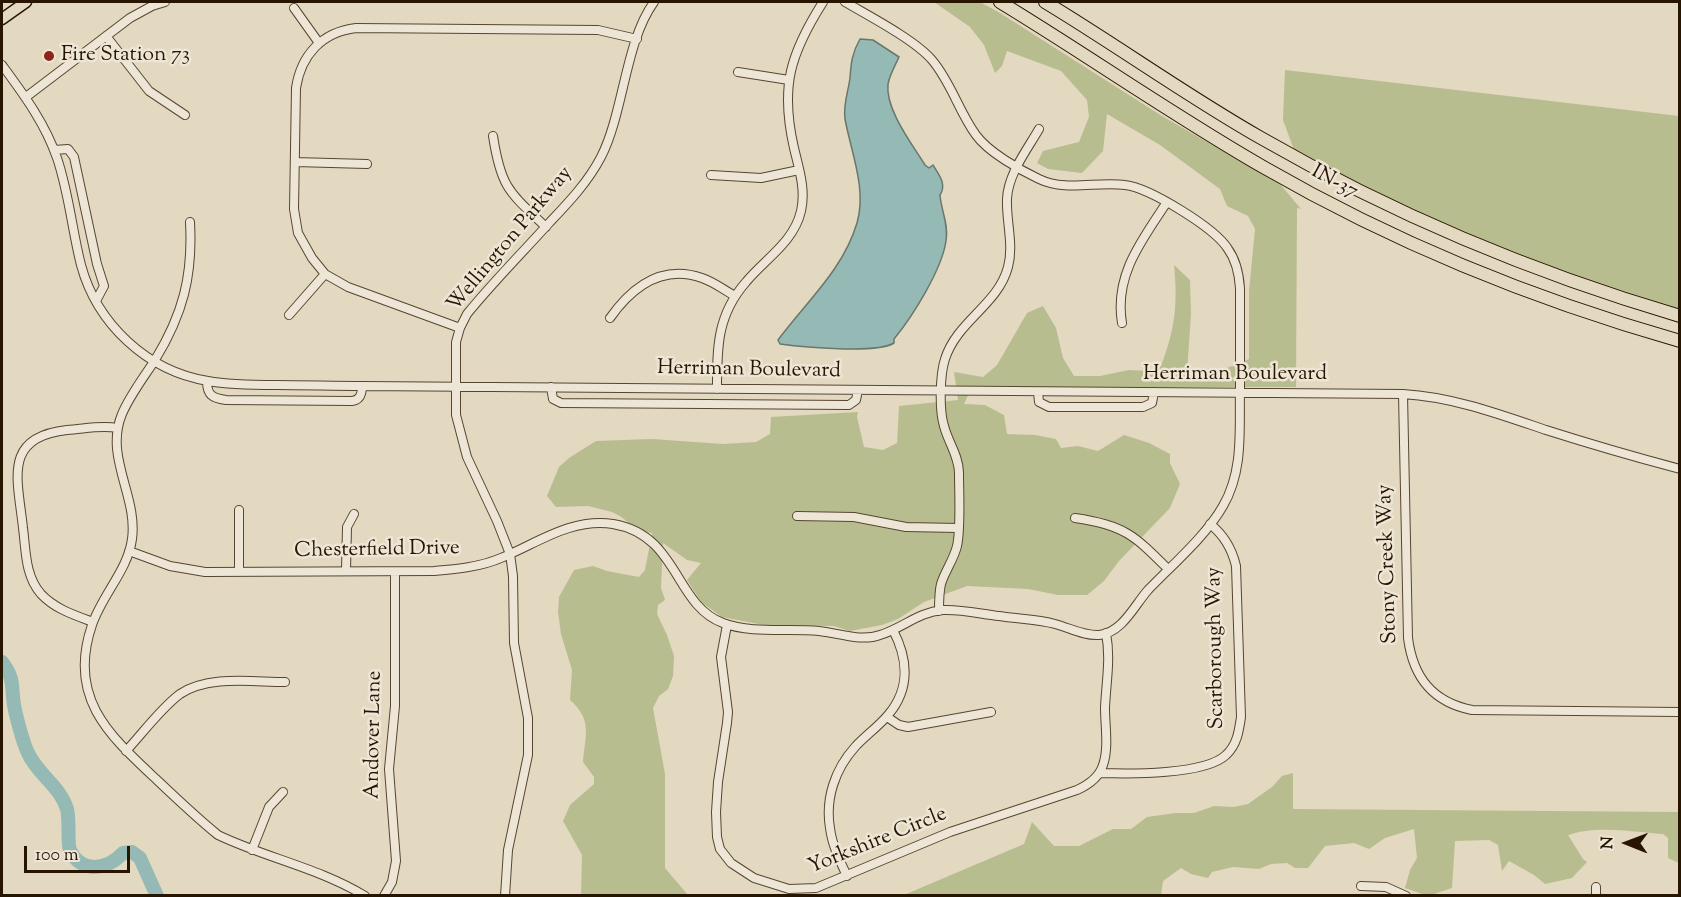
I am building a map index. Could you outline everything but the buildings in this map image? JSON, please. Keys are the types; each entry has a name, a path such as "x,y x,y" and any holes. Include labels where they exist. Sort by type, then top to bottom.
{"highway":[{"name":"IN-37","path":"1000,2 1217,140 1268,170 1356,216 1450,260 1536,294 1624,325 1680,341"},
{"name":"IN-37","path":"1046,2 1229,119 1365,194 1448,232 1531,266 1680,316"}],"main road":[{"path":"2,20 26,2"}],"street":[{"path":"26,97 142,11 165,2"},
{"name":"Wellington Parkway","path":"505,896 508,850 529,746 528,718 514,643 513,576 510,554 462,444 456,415 456,349 460,328 467,314 584,184 602,155 637,39 654,2"},
{"path":"717,389 718,339 724,316 746,281 784,244 796,225 804,197 789,128 789,80 801,37 823,2"},
{"path":"845,2 926,53 941,72 976,135 993,152 1046,182 1063,185 1127,185 1145,190 1167,202 1219,238 1229,249 1235,262 1240,288 1238,468 1228,498 1210,524 1141,598 1123,622 1106,633 1110,657 1106,687 1104,760 1100,773"},
{"path":"294,8 319,43"},
{"path":"460,328 348,287 325,274 306,250 296,224 294,162 297,78 306,58 319,43 340,31 356,28 598,30 637,39"},
{"path":"106,36 149,91 185,115"},
{"name":"Herriman Boulevard","path":"2,65 45,128 54,150 81,263 96,301 125,339 154,361 174,372 207,381 238,385 1403,394 1463,402 1680,470"},
{"path":"738,72 789,80"},
{"path":"939,611 940,587 957,546 958,528 958,465 944,427 942,391 944,363 954,339 996,292 1008,269 1010,250 1008,192 1018,167 1040,129"},
{"path":"493,136 498,167 508,190 546,227"},
{"path":"54,150 68,149 74,157 104,286 96,301"},
{"path":"294,162 367,164"},
{"path":"711,175 761,178 799,170"},
{"path":"1122,323 1120,298 1128,268 1167,202"},
{"path":"190,222 190,268 184,299 173,328 128,404 117,428 117,455 132,520 132,539 129,551 93,622 87,643 85,666 90,696 104,727 126,751 218,835 338,881 364,896"},
{"path":"289,315 325,274"},
{"path":"610,318 623,299 639,286 656,278 673,274 699,277 735,296"},
{"path":"207,381 210,395 213,398 226,400 355,401 362,393 362,386"},
{"path":"551,387 554,401 573,403 843,405 852,404 856,400 858,390"},
{"path":"1038,392 1039,402 1044,406 1072,407 1146,407 1153,400 1154,392"},
{"name":"Stony Creek Way","path":"1403,394 1408,638 1412,663 1426,685 1447,701 1472,710 1680,712"},
{"path":"93,622 61,610 52,604 40,593 30,574 19,486 19,465 29,442 43,434 104,427 117,428"},
{"path":"239,572 240,510"},
{"path":"346,571 347,527 354,514"},
{"path":"797,516 854,517 906,527 958,528"},
{"path":"1075,518 1117,527 1138,540 1168,569"},
{"name":"Chesterfield Drive","path":"129,551 170,566 205,572 395,572 456,569 500,559 573,526 596,523 622,527 648,539 662,551 698,605 712,618 727,625 874,637 913,618 952,610 1047,622 1087,634 1106,633"},
{"name":"Scarborough Way","path":"1100,773 1132,774 1200,768 1224,757 1236,740 1241,717 1236,566 1234,556 1223,536 1210,524"},
{"name":"Andover Lane","path":"384,896 392,882 396,861 390,769 395,706 395,572"},
{"name":"Yorkshire Circle","path":"727,625 721,657 728,723 718,782 717,837 720,849 744,873 782,888 799,890 816,888 950,832 1077,790 1086,786 1100,773"},
{"path":"847,876 834,846 830,828 828,812 832,788 838,772 854,748 887,717 902,692 906,675 902,650 892,630"},
{"path":"126,751 173,700 189,689 218,682 285,682"},
{"path":"887,717 899,725 908,727 991,712"},
{"path":"252,849 269,807 283,792"},
{"path":"1361,886 1386,887 1406,896"}],"green space":[{"path":"934,2 980,2 1162,116 1280,184 1301,209 1297,208 1296,387 972,387 964,404 985,405 1004,415 1007,434 1035,435 1056,439 1061,448 1078,446 1098,451 1124,435 1149,443 1170,454 1170,463 1180,484 1170,508 1119,561 1104,581 1087,595 1058,595 1028,589 967,586 924,602 898,619 882,625 850,631 834,626 764,625 722,617 701,602 687,580 701,563 687,560 663,543 661,588 665,600 658,605 657,614 674,656 673,676 668,689 659,696 653,708 665,774 665,868 688,895 581,895 582,855 563,821 570,805 594,784 594,777 583,762 585,722 582,714 570,700 572,670 561,634 558,612 559,597 574,570 593,566 639,577 645,570 652,533 638,530 612,512 588,506 556,507 547,496 559,467 569,458 596,441 652,439 723,444 756,442 770,434 771,417 858,412 857,417 864,447 883,450 897,443 899,406 958,400 954,372 983,377 997,365 1027,313 1043,306 1056,328 1063,358 1074,376 1100,376 1129,370 1149,371 1161,366 1170,340 1176,292 1174,265 1190,280 1191,314 1187,373 1210,375 1249,359 1249,291 1255,229 1248,216 1227,206 1220,189 1160,145 1107,114 1103,151 1082,173 1048,169 1037,163 1043,151 1079,142 1089,117 1087,100 1061,71 1007,51 1002,66 995,73 984,45 970,27"},
{"path":"1285,70 1679,116 1679,314 1490,249 1297,158 1283,120"},
{"path":"1293,773 1293,809 1679,812 1679,863 1668,858 1668,838 1663,834 1591,830 1568,835 1587,862 1572,878 1545,884 1509,861 1502,871 1498,845 1489,840 1455,841 1452,888 1428,896 1405,888 1410,870 1417,858 1414,829 1385,838 1369,849 1354,843 1325,846 1308,868 1295,868 1287,863 1271,864 1259,869 1233,867 1212,872 1208,878 1191,874 1181,868 1163,881 1161,895 904,895 1024,844 1032,822 1054,846 1079,846 1113,829 1131,829 1147,817 1194,813 1214,806 1234,807 1248,804 1272,787 1282,776"}],"water":[{"path":"860,39 873,40 899,57 891,73 888,94 895,115 907,137 925,165 929,168 933,165 941,180 943,187 940,195 946,223 946,241 939,265 926,292 894,339 894,343 856,349 780,344 778,340 823,285 843,256 857,223 860,210 859,184 845,119 845,103 852,58"}],"waterway":[{"path":"2,662 11,678 16,716 28,753 64,801 67,809 69,847 75,858 87,866 95,867 110,863 123,853 132,852 140,858 157,896"}],"place":[{"name":"Fire Station 73","path":"49,56"}]}
